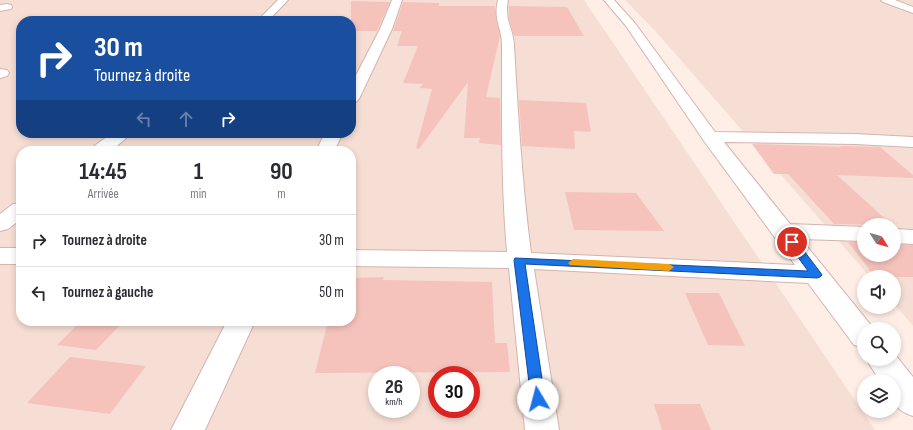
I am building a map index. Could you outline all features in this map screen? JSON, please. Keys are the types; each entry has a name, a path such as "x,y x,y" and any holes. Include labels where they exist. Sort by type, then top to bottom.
{"street":[{"path":"267,16 283,0"},
{"path":"356,90 386,29 397,0"},
{"path":"503,0 501,16 508,40 510,158 519,260 542,430"},
{"path":"610,0 630,24 710,137 784,230 857,328"},
{"path":"886,0 913,10"},
{"path":"710,137 855,139 913,142"},
{"path":"106,146 116,138"},
{"path":"0,224 16,213"},
{"path":"784,230 857,234"},
{"path":"901,236 913,237"},
{"path":"0,256 16,256"},
{"path":"356,258 519,260 817,275"},
{"path":"188,430 239,326"},
{"path":"886,366 913,402"}],"shaded area":[{"path":"0,0 584,0 857,403 857,418 867,418 875,430 0,430"},
{"path":"625,0 913,0 913,326 901,312 901,270 864,270 658,34"}],"building":[{"path":"351,1 390,2 377,31 356,31 356,16 351,16"},
{"path":"403,2 439,3 439,6 495,6 500,36 486,97 500,98 501,145 479,143 480,138 464,138 468,82 419,149 416,148 432,89 420,88 423,84 403,83 418,46 397,46 402,31 393,31"},
{"path":"509,6 567,7 584,36 514,36 509,18"},
{"path":"519,100 586,103 591,132 574,131 575,149 522,146"},
{"path":"752,144 880,147 913,175 913,178 837,175 884,218 857,218 857,224 834,224 788,174 774,174"},
{"path":"565,192 636,193 664,231 574,230"},
{"path":"848,242 857,242 857,254"},
{"path":"901,244 913,245 913,277 901,277 901,270 870,270 863,262 901,262"},
{"path":"384,277 383,280 492,282 495,343 507,343 510,372 480,372 480,366 428,366 428,372 420,372 420,366 368,366 368,373 315,373 327,326 356,326 356,278"},
{"path":"685,293 719,293 745,346 708,345"},
{"path":"76,326 119,326 96,350 57,345"},
{"path":"70,357 146,366 110,414 27,403"},
{"path":"654,404 700,404 711,430 662,430"}],"slow traffic":[{"path":"573,263 669,267"}],"route":[{"path":"538,399 519,260 817,275 792,242"}]}
